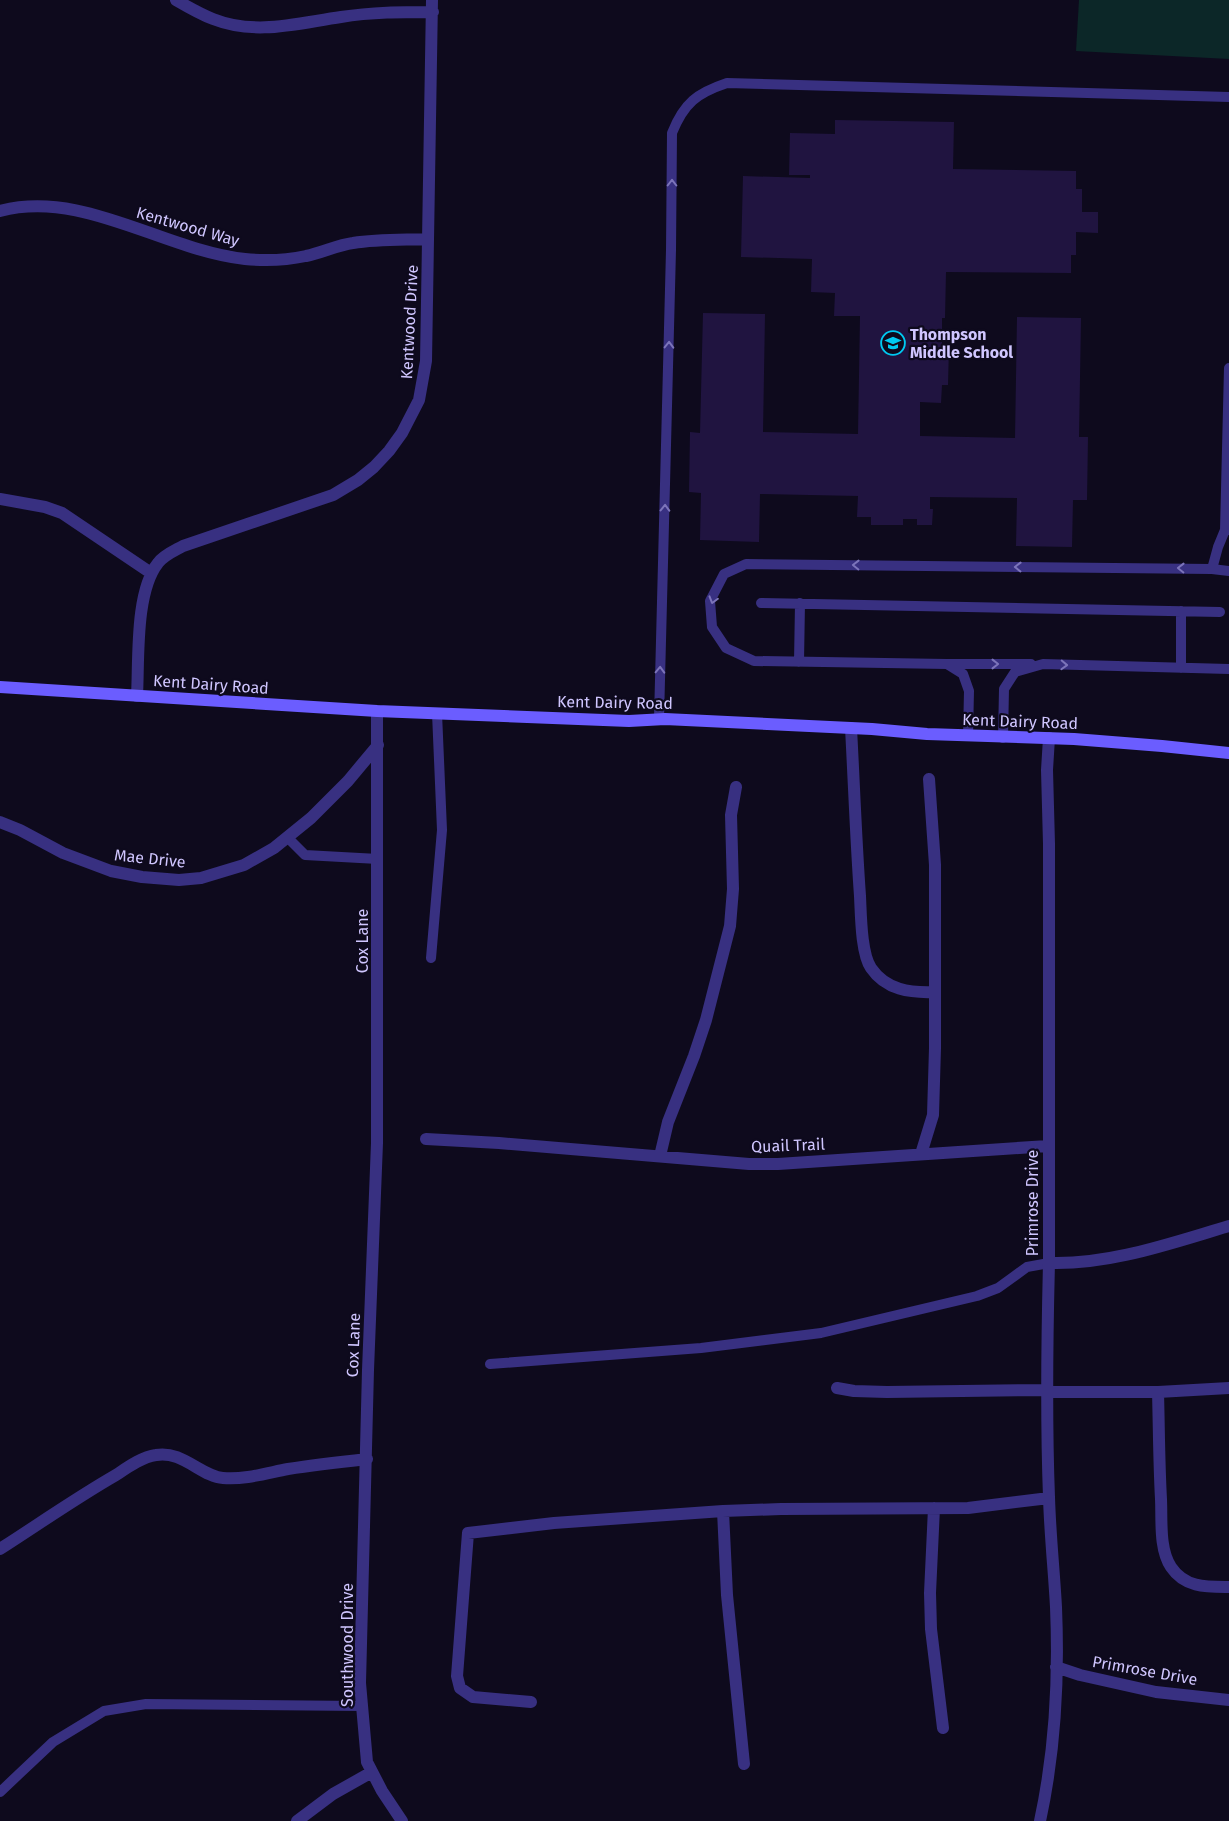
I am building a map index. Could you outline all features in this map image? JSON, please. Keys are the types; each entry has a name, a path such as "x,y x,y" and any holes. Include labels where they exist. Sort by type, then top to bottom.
{"street":[{"path":"176,0 214,20 246,28 267,28 433,6"},
{"name":"Kentwood Drive","path":"137,696 143,595 151,573 165,556 183,546 333,494 358,480 389,451 412,415 419,400 426,360 433,6"},
{"name":"Kentwood Way","path":"0,211 33,205 65,207 191,247 246,259 272,260 305,256 352,243 428,239"},
{"path":"0,499 46,507 62,512 151,573"},
{"name":"Kent Dairy Road","path":"0,687 377,711 629,721 659,719 851,728 1003,738 1049,738 1162,746 1229,754"},
{"path":"377,711 378,745"},
{"path":"851,728 862,924 867,962 878,977 894,988 914,992 935,992"},
{"name":"Primrose Drive","path":"1040,1821 1048,1786 1053,1744 1056,1667 1056,1608 1049,1498 1048,1392 1049,844 1047,770 1049,738"},
{"name":"Cox Lane","path":"367,1460 368,1370 377,1143 378,745"},
{"name":"Mae Drive","path":"0,822 20,830 63,853 111,871 142,877 179,880 201,878 244,865 274,848 317,812 348,781 378,745"},
{"path":"921,1154 933,1115 935,865 929,779"},
{"path":"660,1156 668,1122 706,1020 730,926 734,888 731,815 736,786"},
{"name":"Quail Trail","path":"426,1139 499,1143 749,1164 778,1164 1048,1146"},
{"path":"1049,1263 1072,1264 1134,1252 1229,1226"},
{"path":"837,1388 854,1392 1042,1390 1048,1392 1158,1392 1229,1388"},
{"path":"1158,1392 1164,1550 1171,1567 1191,1584 1229,1587"},
{"path":"0,1549 88,1490 137,1462 156,1454 165,1454 189,1461 214,1477 224,1478 241,1478 321,1464 367,1460"},
{"name":"Southwood Drive","path":"367,1460 360,1684 367,1762 382,1791 402,1821"},
{"path":"531,1702 473,1697 460,1688 456,1676 468,1533 554,1523 723,1511 968,1508 1049,1498"},
{"path":"934,1508 930,1593 931,1630 943,1728"},
{"path":"723,1511 727,1595 744,1764"},
{"name":"Primrose Drive","path":"1056,1667 1080,1675 1156,1692 1229,1700"},
{"path":"297,1821 333,1794 372,1772"}],"lane":[{"path":"659,719 672,250 672,133 680,115 706,90 727,83 1229,97"},
{"path":"1212,569 1218,547 1227,530 1229,368"},
{"path":"1229,571 1212,569 746,564 724,574 710,601 712,627 726,648 754,661 1043,664 1229,669"},
{"path":"761,603 1220,612"},
{"path":"799,662 800,604"},
{"path":"1181,611 1181,668"},
{"path":"947,664 963,674 969,691 968,736"},
{"path":"1003,738 1004,690 1015,672 1043,664"},
{"path":"431,958 442,830 438,713"},
{"path":"287,837 305,855 378,859"},
{"path":"490,1364 701,1348 821,1333 977,1296 998,1288 1027,1267 1049,1263"},
{"path":"0,1792 52,1742 104,1711 146,1704 362,1706"}],"green space":[{"path":"1079,0 1229,0 1229,59 1076,51"}],"building":[{"path":"835,120 954,122 953,169 1076,171 1076,189 1082,189 1082,212 1098,212 1098,233 1076,232 1076,255 1071,255 1071,273 946,272 945,318 942,318 942,346 949,346 948,385 942,385 941,403 920,402 920,436 1015,438 1017,317 1081,318 1079,437 1088,437 1087,500 1073,500 1072,547 1016,546 1017,498 930,497 930,509 933,509 932,525 917,525 917,519 903,519 903,525 871,525 871,517 857,517 858,496 760,494 759,542 700,540 701,493 689,492 690,432 700,433 703,313 765,314 763,432 858,434 860,316 834,316 835,293 811,292 812,259 741,257 743,176 810,178 810,175 789,175 790,133 835,134"}],"place":[{"name":"Thompson Middle School","path":"893,343"}]}
